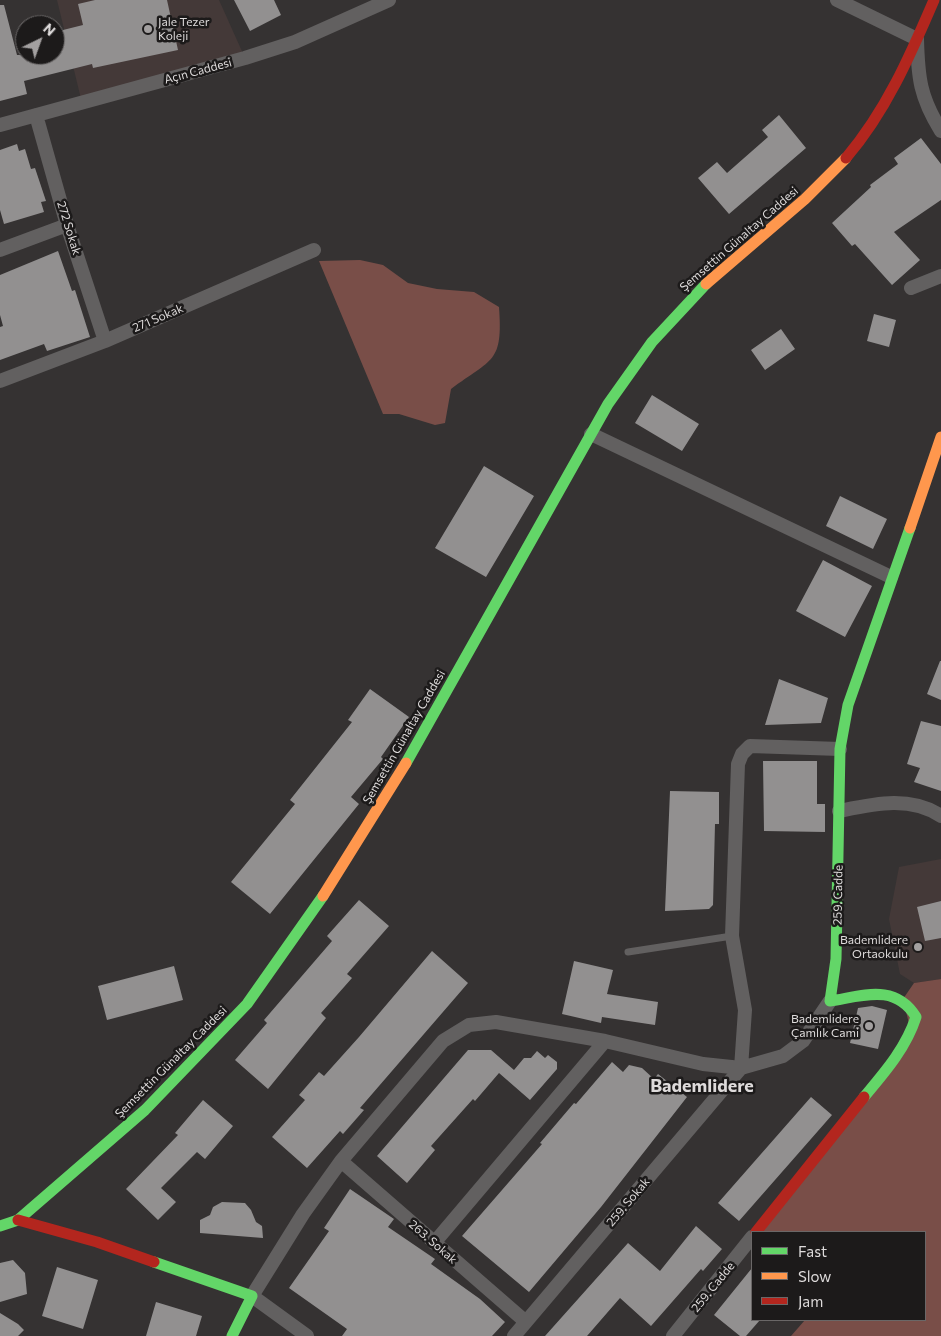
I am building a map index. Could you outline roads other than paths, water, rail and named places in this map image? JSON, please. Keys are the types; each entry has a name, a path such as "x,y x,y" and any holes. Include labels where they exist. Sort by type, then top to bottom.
{"street":[{"name":"Açın Caddesi","path":"0,125 245,58 295,42 389,0"},
{"path":"838,0 917,39 918,76 924,102 941,131"},
{"name":"Şemsettin Günaltay Caddesi","path":"18,1220 145,1110 247,1004 313,912 398,779 592,434 636,361 661,331 704,286 821,185 862,140 881,111 934,0"},
{"name":"272 Sokak","path":"36,115 67,225 105,341"},
{"path":"0,250 67,225"},
{"name":"271 Sokak","path":"0,381 105,341 314,250"},
{"path":"911,288 941,276"},
{"path":"592,434 891,577"},
{"name":"259. Cadde","path":"830,1001 836,959 840,749 848,705 941,437"},
{"path":"741,1068 745,1010 732,936 738,764 742,754 750,746 840,749"},
{"path":"839,811 872,804 905,802 932,810 941,816"},
{"path":"232,1336 252,1296 303,1214 340,1161 443,1041 469,1025 496,1022 605,1041 703,1064 741,1068 783,1056 802,1042 830,1001 883,993 897,996 911,1004 916,1017 911,1032 896,1058 757,1231"},
{"path":"434,1242 605,1041"},
{"name":"259. Sokak","path":"514,1336 741,1068"},
{"name":"263. Sokak","path":"340,1161 526,1322"},
{"path":"0,1226 18,1220 97,1242 252,1296 307,1336"},
{"name":"259. Cadde","path":"673,1336 751,1238"}],"lane":[{"path":"628,952 732,936"}],"place":[{"name":"Jale Tezer Koleji","path":"148,29"},
{"name":"Bademlidere Ortaokulu","path":"918,947"},
{"name":"Bademlidere Çamlık Cami","path":"869,1026"}],"district":[{"name":"Bademlidere","path":"702,1086"}]}
